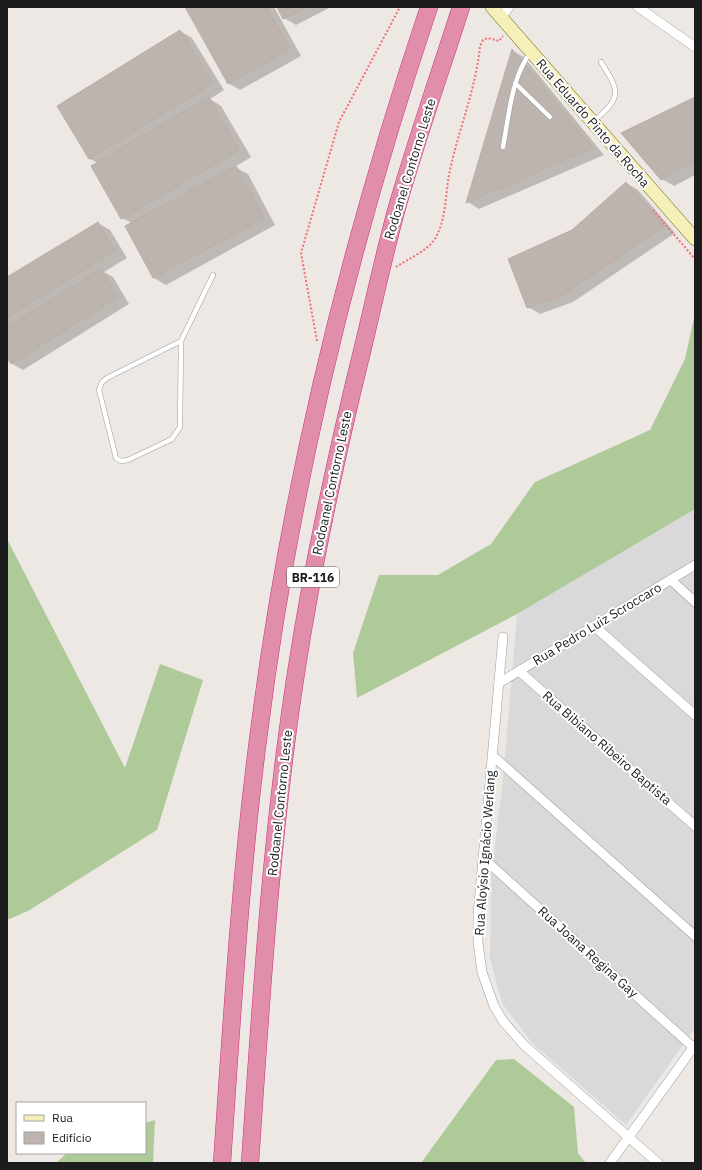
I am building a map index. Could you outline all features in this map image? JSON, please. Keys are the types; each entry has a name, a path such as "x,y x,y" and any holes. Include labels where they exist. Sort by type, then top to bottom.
{"highway":[{"name":"BR-116","path":"222,1163 244,857 259,731 281,590 310,442 367,204 429,7"},
{"name":"Rodoanel Contorno Leste","path":"250,1163 261,1000 273,865 296,674 317,553 336,460 380,277 411,161 462,7"}],"main road":[{"name":"Rua Eduardo Pinto da Rocha","path":"492,7 505,12 531,52 695,240"}],"street":[{"path":"638,7 695,47"},
{"name":"Rua Pedro Luiz Scroccaro","path":"499,683 695,565"},
{"path":"671,580 695,602"},
{"path":"594,626 695,715"},
{"name":"Rua Aloýsio Ignácio Werlang","path":"503,637 483,858 478,942 482,972 494,1006 503,1021 524,1045 658,1163"},
{"name":"Rua Bibiano Ribeiro Baptista","path":"519,671 695,826"},
{"path":"492,755 695,936"},
{"name":"Rua Joana Regina Gay","path":"483,858 694,1046"},
{"path":"610,1163 694,1046"}],"lane":[{"path":"503,146 515,83 523,63 531,52"},
{"path":"592,122 613,101 616,92 614,83 601,62"},
{"path":"515,83 550,117"},
{"path":"181,341 107,378 102,382 99,390 116,458 121,461 128,460 172,440 180,427 181,341 213,275"}],"path":[{"path":"317,342 301,253 340,122 400,7"},
{"path":"380,277 425,249 437,235 442,224 450,171 474,85 480,46 483,40 488,38 499,41 504,34 505,12"}],"shaded area":[{"path":"695,508 695,1028 626,1125 532,1043 502,1003 490,959 491,877 503,780 517,614"}],"green space":[{"path":"695,313 695,509 517,614 357,698 353,653 379,575 438,575 491,544 535,482 650,430 685,359"},
{"path":"7,539 125,768 160,664 203,680 157,830 28,911 7,920"},
{"path":"514,1059 574,1107 578,1153 586,1163 421,1163 496,1060"},
{"path":"155,1120 153,1163 56,1163 66,1154 146,1154 146,1123"}],"building":[{"path":"185,7 266,7 290,49 228,84"},
{"path":"277,7 306,7 283,19"},
{"path":"180,30 213,83 89,159 57,106"},
{"path":"512,49 593,148 466,203"},
{"path":"209,97 239,150 121,219 91,166"},
{"path":"695,97 695,161 661,180 621,133"},
{"path":"236,166 264,218 153,278 125,226"},
{"path":"626,182 664,226 561,296 527,308 508,259 572,230"},
{"path":"98,222 115,251 7,317 7,277"},
{"path":"101,269 118,297 11,364 7,358 7,327"}]}
